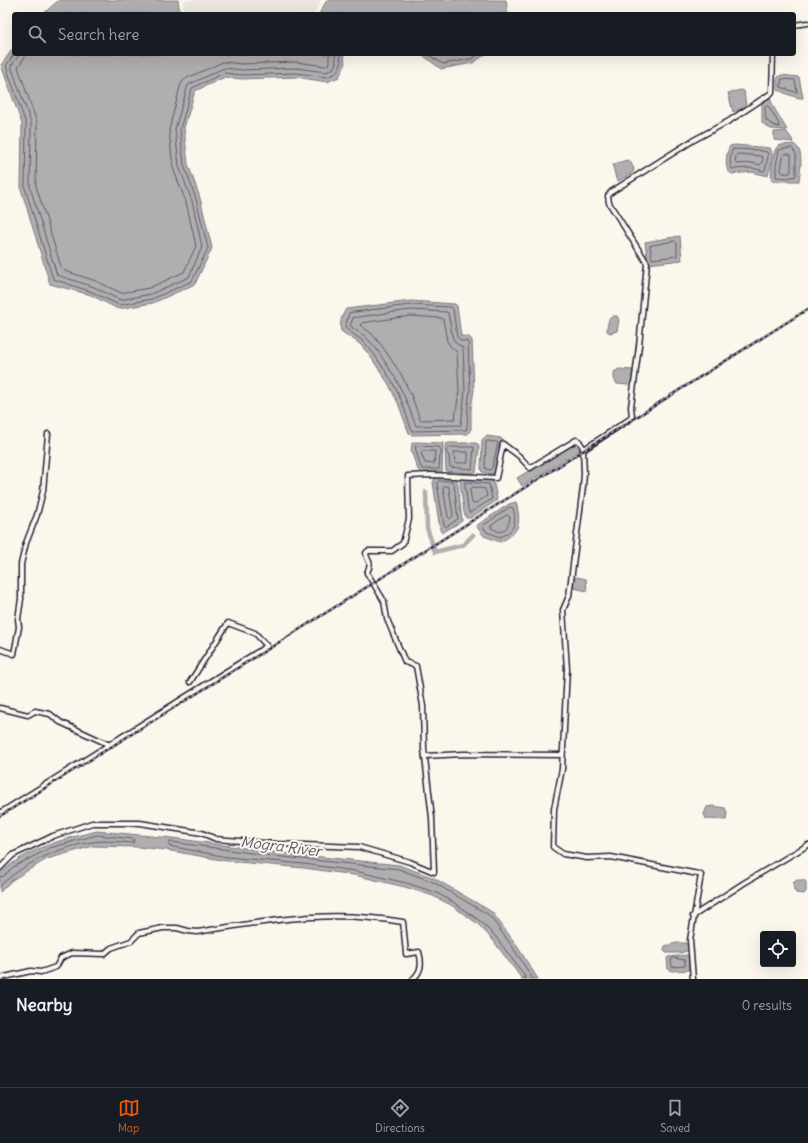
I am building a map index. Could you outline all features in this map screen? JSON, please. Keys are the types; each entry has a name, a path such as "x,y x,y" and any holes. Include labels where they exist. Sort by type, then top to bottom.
{"street":[{"path":"796,24 808,23"},
{"path":"584,449 631,418 632,391 639,346 647,265 609,203 608,196 611,192 729,121 770,94 772,92 773,56"},
{"path":"0,649 14,654 19,627 18,619 21,564 26,543 37,515 43,491 48,434"},
{"path":"0,868 13,856 60,834 92,823 133,823 202,833 216,838 229,840 277,844 359,847 410,862 434,872 432,818 425,756 423,706 416,666 405,662 387,619 384,601 367,573 370,560 366,556 366,553 368,551 392,551 403,543 408,518 408,476 432,475 496,478 503,444 519,456 530,468 576,440 579,441 584,449 584,474 570,592 563,610 567,669 562,769 554,809 554,847 563,854 587,858 611,857 700,874 702,877 693,916 690,940 693,979"},
{"path":"0,813 267,646 255,633 228,623 190,682"},
{"path":"0,708 28,715 35,711 50,714 60,722 110,745"},
{"path":"425,756 471,754 562,755"},
{"path":"693,916 744,883 808,845"},
{"path":"0,978 31,971 41,972 56,967 61,958 72,953 104,954 112,948 132,941 139,933 163,928 177,928 197,932 293,918 315,916 358,916 403,922 406,954 419,952 421,962 419,973 413,979"}],"shaded area":[{"path":"183,0 321,0 315,12 184,12"}],"water":[{"path":"59,0 178,0 180,12 45,12"},
{"path":"327,0 506,0 508,12 320,12"},
{"path":"12,50 12,56 344,56 345,65 339,77 327,82 296,77 241,79 225,77 195,91 184,128 188,164 200,198 212,248 195,284 153,303 118,309 91,295 50,284 21,189 22,124 1,65"},
{"path":"424,56 483,56 473,63 441,69"},
{"path":"781,75 799,77 803,98 777,90 777,78"},
{"path":"741,90 744,91 746,107 733,112 728,93"},
{"path":"770,98 787,130 771,129 762,123 762,101"},
{"path":"786,131 793,142 774,140 774,132"},
{"path":"793,144 799,150 801,160 799,181 772,181 772,164 777,147 780,145"},
{"path":"735,145 770,148 772,158 768,176 752,172 732,174 728,171 726,162 727,155 730,146"},
{"path":"627,160 630,161 634,169 633,172 619,181 616,179 613,166 614,164"},
{"path":"680,236 682,260 648,264 645,242"},
{"path":"411,301 455,304 457,306 461,336 469,337 472,340 474,390 471,409 471,429 468,434 411,435 388,383 370,356 360,344 341,331 341,320 346,309"},
{"path":"613,316 617,316 619,320 617,331 610,333 607,331 607,327 609,319"},
{"path":"619,369 633,370 632,384 617,384 614,379 614,372"},
{"path":"487,436 501,438 503,441 496,472 492,474 482,472 481,469 482,440"},
{"path":"412,443 443,443 442,473 422,473 418,470 411,451"},
{"path":"574,443 580,450 522,486 517,478"},
{"path":"446,444 478,444 479,448 476,472 446,471 445,447"},
{"path":"436,477 456,478 462,521 442,533 440,530 433,482"},
{"path":"461,478 493,480 497,498 496,501 470,518 466,518 460,481"},
{"path":"516,502 519,521 516,530 500,542 484,536 476,526 509,504"},
{"path":"577,577 586,579 587,591 574,588 573,583"},
{"path":"712,806 725,808 727,813 726,820 706,819 704,814 707,807"},
{"path":"97,831 172,838 274,852 399,865 434,878 492,912 515,943 538,979 522,979 492,939 478,924 451,905 433,896 405,887 354,875 304,868 227,861 166,850 138,847 93,846 47,859 12,880 0,892 0,874 21,858 45,846"},
{"path":"797,880 804,880 806,882 806,892 804,894 796,893 794,890 793,883"},
{"path":"677,943 686,943 689,950 681,953 666,953 664,949 665,946"},
{"path":"688,955 689,970 672,971 668,969 668,957"}],"waterway":[{"path":"426,492 427,528 435,552 463,545 473,535"}],"railway":[{"path":"0,816 270,648 808,309"}],"water label":[{"name":"Mogra River","path":"281,846"}]}
